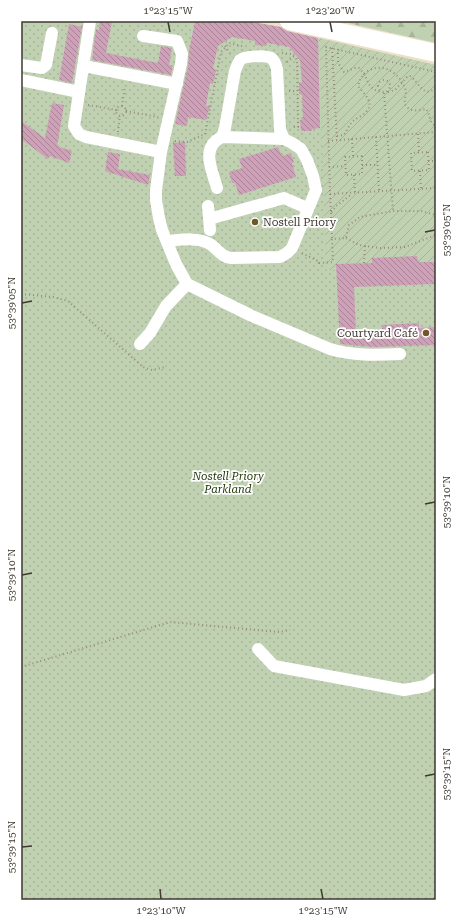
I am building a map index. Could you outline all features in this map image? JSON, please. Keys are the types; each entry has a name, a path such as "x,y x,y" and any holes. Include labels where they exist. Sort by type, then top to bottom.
{"highway":[{"path":"289,21 436,53"}],"lane":[{"path":"90,21 74,126 79,134 86,137 162,152"},
{"path":"21,65 42,68 46,65 52,33"},
{"path":"143,36 177,41 182,54 177,84 164,139 156,187 156,200 162,230 176,264 187,284 252,316 342,353 368,355 400,354"},
{"path":"222,135 235,71 239,61 245,57 270,57 273,59 277,68 280,126 284,139"},
{"path":"84,66 177,84"},
{"path":"21,80 78,98"},
{"path":"167,241 192,239 201,240 212,245 221,255 231,258 280,257 292,248 307,208 316,190 313,176 301,149 284,139 222,135 214,140 209,150 209,158 217,188"},
{"path":"208,206 210,224 284,198 307,208"},
{"path":"140,344 150,333 166,306 187,284"},
{"path":"258,649 274,666 404,690 426,686 436,679"}],"path":[{"path":"205,134 221,52 228,43 244,46"},
{"path":"292,248 318,260 319,263 333,262 326,46 436,72 436,87 432,91 427,92 423,90 410,76 401,82 395,90 383,93 376,92 371,89 364,73 359,68 344,72 338,64 338,49"},
{"path":"332,48 337,140"},
{"path":"276,52 292,54 297,60 298,127 280,126"},
{"path":"337,136 344,135 355,120 366,112 369,105 368,99 358,86 364,73 371,69 381,68 391,70 406,89 405,104 408,108 413,110 426,109 429,112 432,124 436,126"},
{"path":"117,110 122,106 127,74"},
{"path":"388,92 390,89 388,81 384,80 380,82 378,85 379,90 383,93 393,210"},
{"path":"78,98 117,110 120,116 116,144"},
{"path":"122,106 126,111 169,119"},
{"path":"120,116 125,114 126,111"},
{"path":"328,141 436,132"},
{"path":"418,133 419,152"},
{"path":"164,139 187,142 205,134 222,135"},
{"path":"376,137 379,192"},
{"path":"352,139 353,156"},
{"path":"428,152 428,161 429,170 412,171 411,153 428,152"},
{"path":"362,156 362,165 362,174 346,175 345,157 362,156"},
{"path":"428,161 436,160"},
{"path":"362,165 377,164"},
{"path":"329,167 345,166"},
{"path":"420,171 421,189"},
{"path":"354,175 354,193"},
{"path":"330,194 436,188"},
{"path":"331,213 336,206 354,193"},
{"path":"346,238 349,225 360,217 393,210 421,211 436,215"},
{"path":"332,238 346,238 359,245 380,248 405,247 436,234"},
{"path":"364,246 364,263"},
{"path":"21,294 53,297 68,301 143,367 152,370 166,367"},
{"path":"21,667 170,622 279,632 290,630"}],"green space":[{"name":"Nostell Priory Parkland","path":"21,21 237,21 436,65 436,900 21,900"},
{"path":"339,21 436,21 436,43"},
{"path":"319,38 436,65 436,262 418,262 417,256 372,258 372,263 336,265 336,270 326,270"}],"building":[{"path":"100,21 112,21 106,53 158,63 161,46 172,48 169,65 173,65 171,75 92,60 96,29 99,30"},
{"path":"195,21 246,21 281,27 287,31 318,38 320,128 312,129 312,131 301,131 300,120 303,119 302,94 299,94 299,83 302,82 300,60 289,47 267,43 266,46 255,45 255,41 232,37 218,46 213,68 216,70 213,84 210,83 206,106 210,106 206,120 188,117 187,126 175,124 188,66 189,51"},
{"path":"69,24 82,27 72,83 59,80"},
{"path":"52,103 64,105 57,146 72,151 69,163 50,156 48,159 21,139 21,121 45,138"},
{"path":"185,142 186,176 175,176 173,143"},
{"path":"278,147 282,156 291,153 296,177 239,195 235,183 232,183 229,172 242,168 239,159"},
{"path":"108,152 120,154 118,169 150,175 148,185 105,171"},
{"path":"417,256 418,262 436,262 436,284 354,287 356,330 382,330 382,325 419,323 419,328 436,327 436,345 373,347 340,344 336,264 372,263 372,258"}],"place":[{"name":"Nostell Priory","path":"255,222"},
{"name":"Courtyard Café","path":"426,333"}]}
